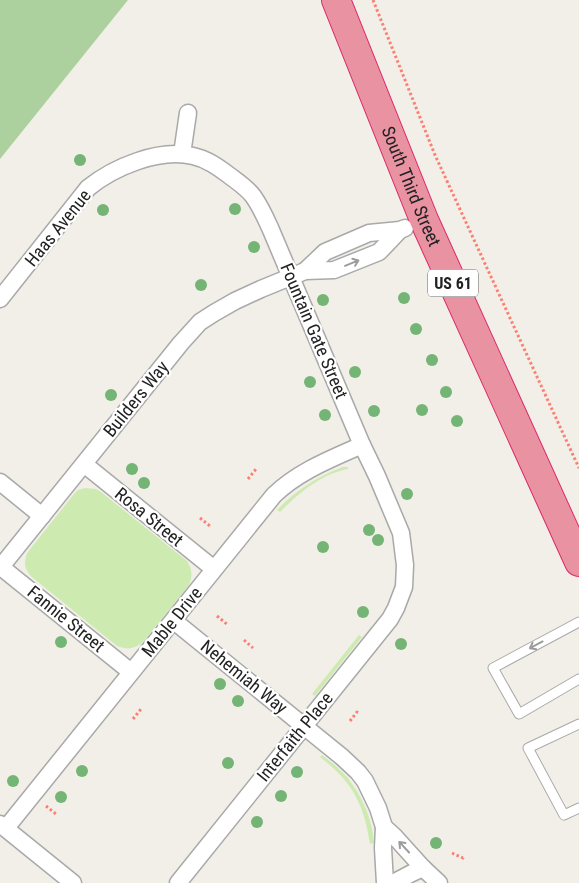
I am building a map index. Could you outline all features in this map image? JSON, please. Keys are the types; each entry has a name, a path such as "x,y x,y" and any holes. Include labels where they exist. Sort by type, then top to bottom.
{"highway":[{"name":"South Third Street","path":"336,0 412,225 579,562"}],"street":[{"path":"182,154 188,113"},
{"name":"Fountain Gate Street","path":"182,154 214,165 236,180 252,195 298,274 362,445 401,533 405,565 404,587"},
{"name":"Haas Avenue","path":"0,299 88,188 98,180 123,166 140,160 182,154"},
{"name":"Builders Way","path":"1,567 196,326 235,301 261,289 298,274 334,270 378,252 412,225"},
{"name":"Mable Drive","path":"3,826 174,621 280,489 306,471 362,445"},
{"name":"Rosa Street","path":"84,464 214,569"},
{"path":"0,482 42,516"},
{"name":"Fannie Street","path":"1,567 131,672"},
{"name":"Interfaith Place","path":"178,883 390,619 404,587"},
{"name":"Nehemiah Way","path":"174,621 342,756 358,772 374,800 384,828 383,848 386,883"},
{"path":"3,826 72,883"},
{"name":"Nehemiah Way","path":"384,828 439,883"},
{"path":"393,883 423,868"}],"lane":[{"path":"579,622 493,668 519,714 579,679"},
{"path":"579,724 528,748 564,815 579,808"}],"path":[{"path":"373,0 434,155 579,468"},
{"path":"248,479 256,469"},
{"path":"200,518 210,526"},
{"path":"217,616 228,625"},
{"path":"244,640 253,648"},
{"path":"133,718 141,709"},
{"path":"350,721 357,712 360,714"},
{"path":"46,806 56,814"},
{"path":"452,853 463,858 464,856"}],"green space":[{"path":"0,0 128,0 0,159"},
{"path":"343,467 348,467 348,469 329,475 311,485 280,512 277,510 308,484"},
{"path":"85,488 96,489 101,492 187,561 191,570 189,585 142,643 133,648 117,646 33,578 28,573 26,567 27,553 74,494 78,490"},
{"path":"359,635 362,637 315,696 312,694"},
{"path":"322,755 349,779 358,794 369,818 374,843 370,844 364,817 355,794 340,775 320,757"}]}
